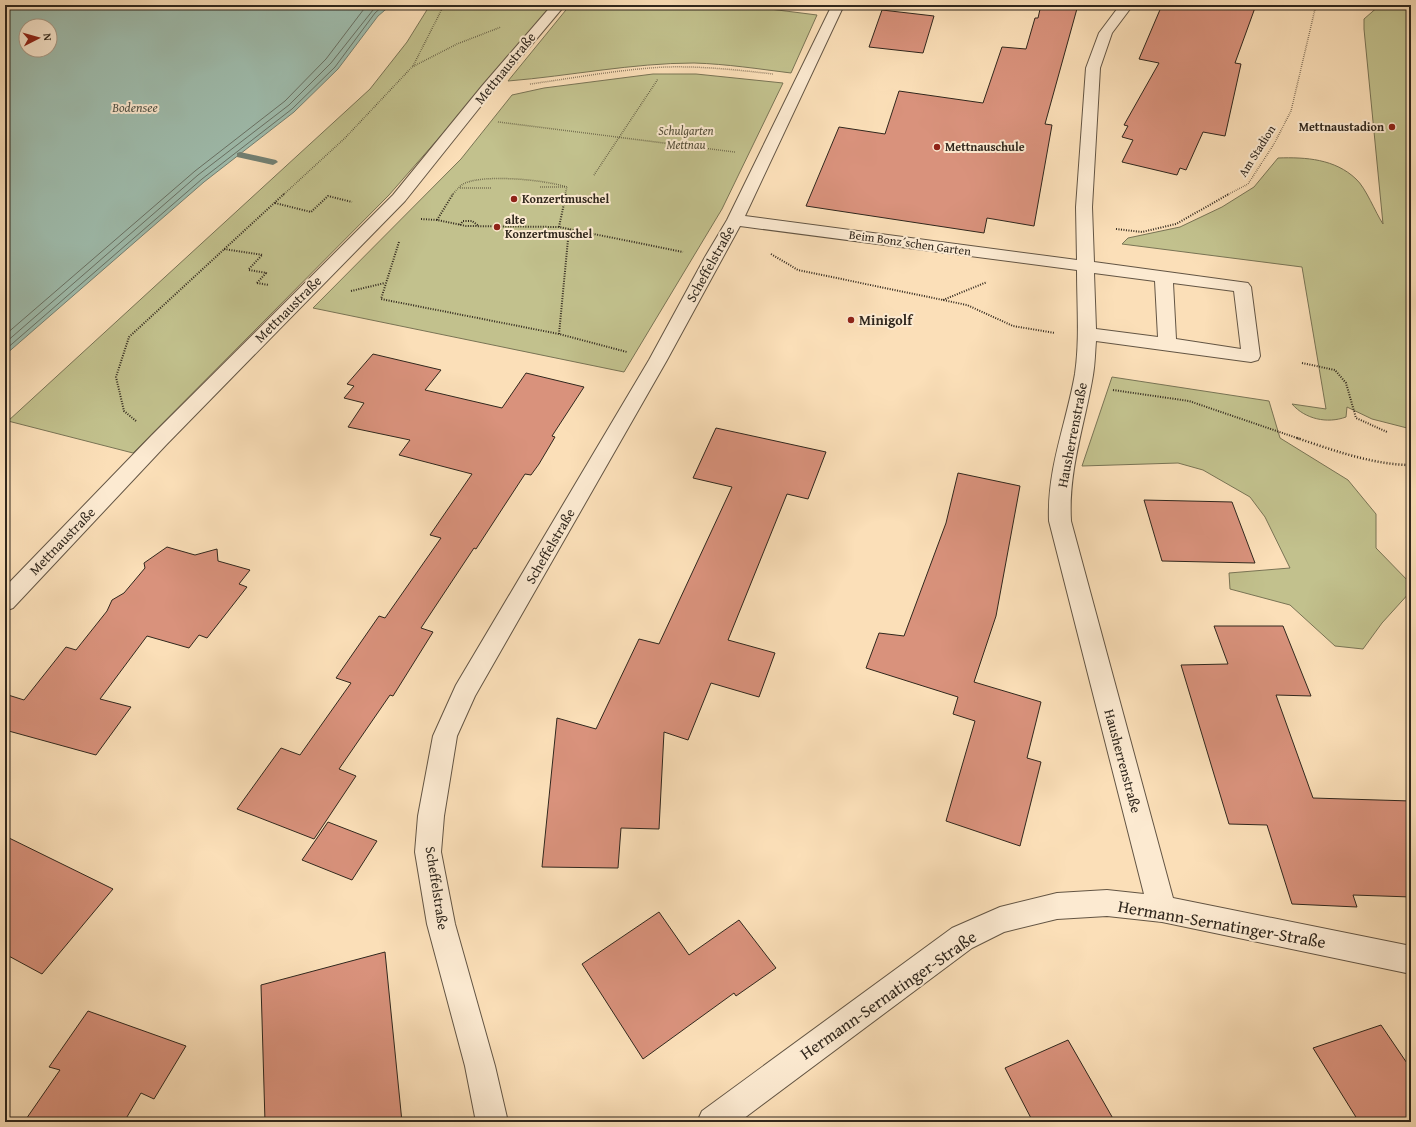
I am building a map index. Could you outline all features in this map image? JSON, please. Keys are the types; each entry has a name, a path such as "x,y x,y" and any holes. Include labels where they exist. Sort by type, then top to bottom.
{"street":[{"name":"Mettnaustraße","path":"5,602 159,440 399,198 487,89 559,5"},
{"name":"Scheffelstraße","path":"492,1122 480,1066 441,924 428,852 432,808 445,736 465,692 658,360 712,257 732,224 838,5"},
{"name":"Hausherrenstraße","path":"1127,5 1106,34 1093,68 1084,225 1087,336 1084,374 1063,465 1059,498 1060,521 1162,909"},
{"name":"Beim Bonz´schen Garten","path":"732,224 1086,267"},
{"path":"1086,267 1242,287 1251,356 1167,344 1087,336"},
{"path":"1164,277 1167,344"},
{"name":"Hermann-Sernatinger-Straße","path":"713,1122 956,942 1000,920 1058,906 1107,903 1162,909 1411,960"}],"path":[{"path":"159,440 124,411 116,377 130,337 223,249 345,138 412,66 444,5"},
{"name":"Am Stadion","path":"1084,225 1142,232 1176,224 1248,184 1274,144 1291,111 1316,5"},
{"path":"1360,5 1360,10"},
{"path":"412,66 457,44 507,25"},
{"path":"487,89 653,68 694,67 730,69 803,78"},
{"path":"594,176 658,79"},
{"path":"493,121 766,156"},
{"path":"437,220 464,183 476,180 544,181 560,183 567,187"},
{"path":"540,187 567,187"},
{"path":"559,227 567,187"},
{"path":"459,188 491,188"},
{"path":"275,203 311,212 328,196"},
{"path":"382,214 406,219 437,220 460,225 559,227 689,253"},
{"path":"406,219 381,299 559,334 658,360"},
{"path":"460,225 463,221 470,220 476,222 479,226"},
{"path":"732,224 798,270 968,305 1013,326 1087,336"},
{"path":"559,334 569,229"},
{"path":"223,249 262,255 248,269 267,273 257,283"},
{"path":"347,291 385,284"},
{"path":"1302,363 1336,370 1346,383 1356,418 1386,432"},
{"path":"1081,385 1189,401 1334,451 1398,465 1411,466"}],"green space":[{"path":"430,5 555,5 389,195 133,453 8,421 370,89 407,42"},
{"path":"570,5 738,5 817,15 791,73 719,64 694,63 624,67 508,81"},
{"path":"1380,5 1411,5 1411,429 1372,419 1347,407 1346,417 1331,420 1317,419 1303,413 1292,404 1326,409 1302,267 1122,244 1128,238 1180,227 1222,207 1254,187 1278,158 1299,158 1320,161 1329,163 1348,172 1360,183 1383,224 1364,29 1364,19"},
{"name":"Schulgarten Mettnau","path":"653,74 696,74 783,83 722,209 624,372 313,308 461,159 512,95 544,88"},
{"path":"1112,377 1269,401 1280,438 1348,480 1376,514 1376,548 1411,584 1411,591 1382,623 1363,649 1335,646 1290,605 1230,589 1229,573 1290,568 1265,517 1250,497 1203,470 1178,463 1082,466"}],"water":[{"name":"Bodensee","path":"5,5 391,5 378,16 338,69 294,112 204,182 5,355"}],"building":[{"path":"1041,5 1078,5 1045,124 1052,125 1034,226 987,218 984,233 806,206 839,127 885,134 899,91 983,103 1002,47 1026,49 1035,18 1038,18"},
{"path":"1162,5 1256,5 1235,63 1241,64 1225,136 1203,132 1186,170 1180,168 1177,175 1122,162 1133,140 1122,137 1128,126 1124,125 1159,63 1139,59"},
{"path":"882,10 934,16 923,53 869,47"},
{"path":"373,354 441,370 425,390 502,408 526,373 584,387 552,436 555,437 539,464 531,475 525,474 476,549 474,548 421,628 433,632 393,696 390,695 339,769 356,776 314,839 237,809 281,748 300,755 351,683 336,678 379,616 385,618 441,538 430,535 472,474 399,455 410,440 348,427 364,403 344,398 354,386 347,384"},
{"path":"716,428 826,452 808,499 787,494 728,640 775,653 759,697 711,683 688,740 664,732 659,829 621,828 618,868 542,867 557,718 596,729 639,639 659,644 732,487 693,478"},
{"path":"958,473 1020,486 996,616 974,682 1041,702 1027,758 1041,762 1020,846 946,821 975,721 953,714 958,697 866,668 879,633 904,636 946,523"},
{"path":"1144,500 1232,502 1255,563 1162,561"},
{"path":"167,547 195,555 217,549 218,561 250,570 239,584 247,587 207,638 199,635 189,648 147,636 100,699 131,707 96,755 5,730 5,694 24,700 66,647 76,650 107,611 112,600 124,593 145,568 144,563"},
{"path":"1214,626 1283,626 1311,696 1276,695 1313,798 1411,801 1411,897 1353,895 1357,907 1292,904 1267,825 1229,824 1181,665 1228,664"},
{"path":"328,822 377,841 352,880 302,860"},
{"path":"5,836 113,889 42,974 5,954"},
{"path":"659,912 689,955 739,920 776,968 736,996 734,993 643,1059 582,964"},
{"path":"385,952 402,1122 265,1122 261,985"},
{"path":"88,1011 186,1046 154,1099 141,1093 124,1122 24,1122 60,1070 49,1067"},
{"path":"1381,1025 1411,1069 1411,1122 1359,1122 1313,1048"},
{"path":"1068,1040 1115,1122 1033,1122 1005,1068"}],"waterway":[{"path":"240,155 273,162"}],"place":[{"name":"Mettnaustadion","path":"1392,127"},
{"name":"Mettnauschule","path":"937,147"},
{"name":"Konzertmuschel","path":"514,199"},
{"name":"alte Konzertmuschel","path":"497,227"},
{"name":"Minigolf","path":"851,320"}]}
